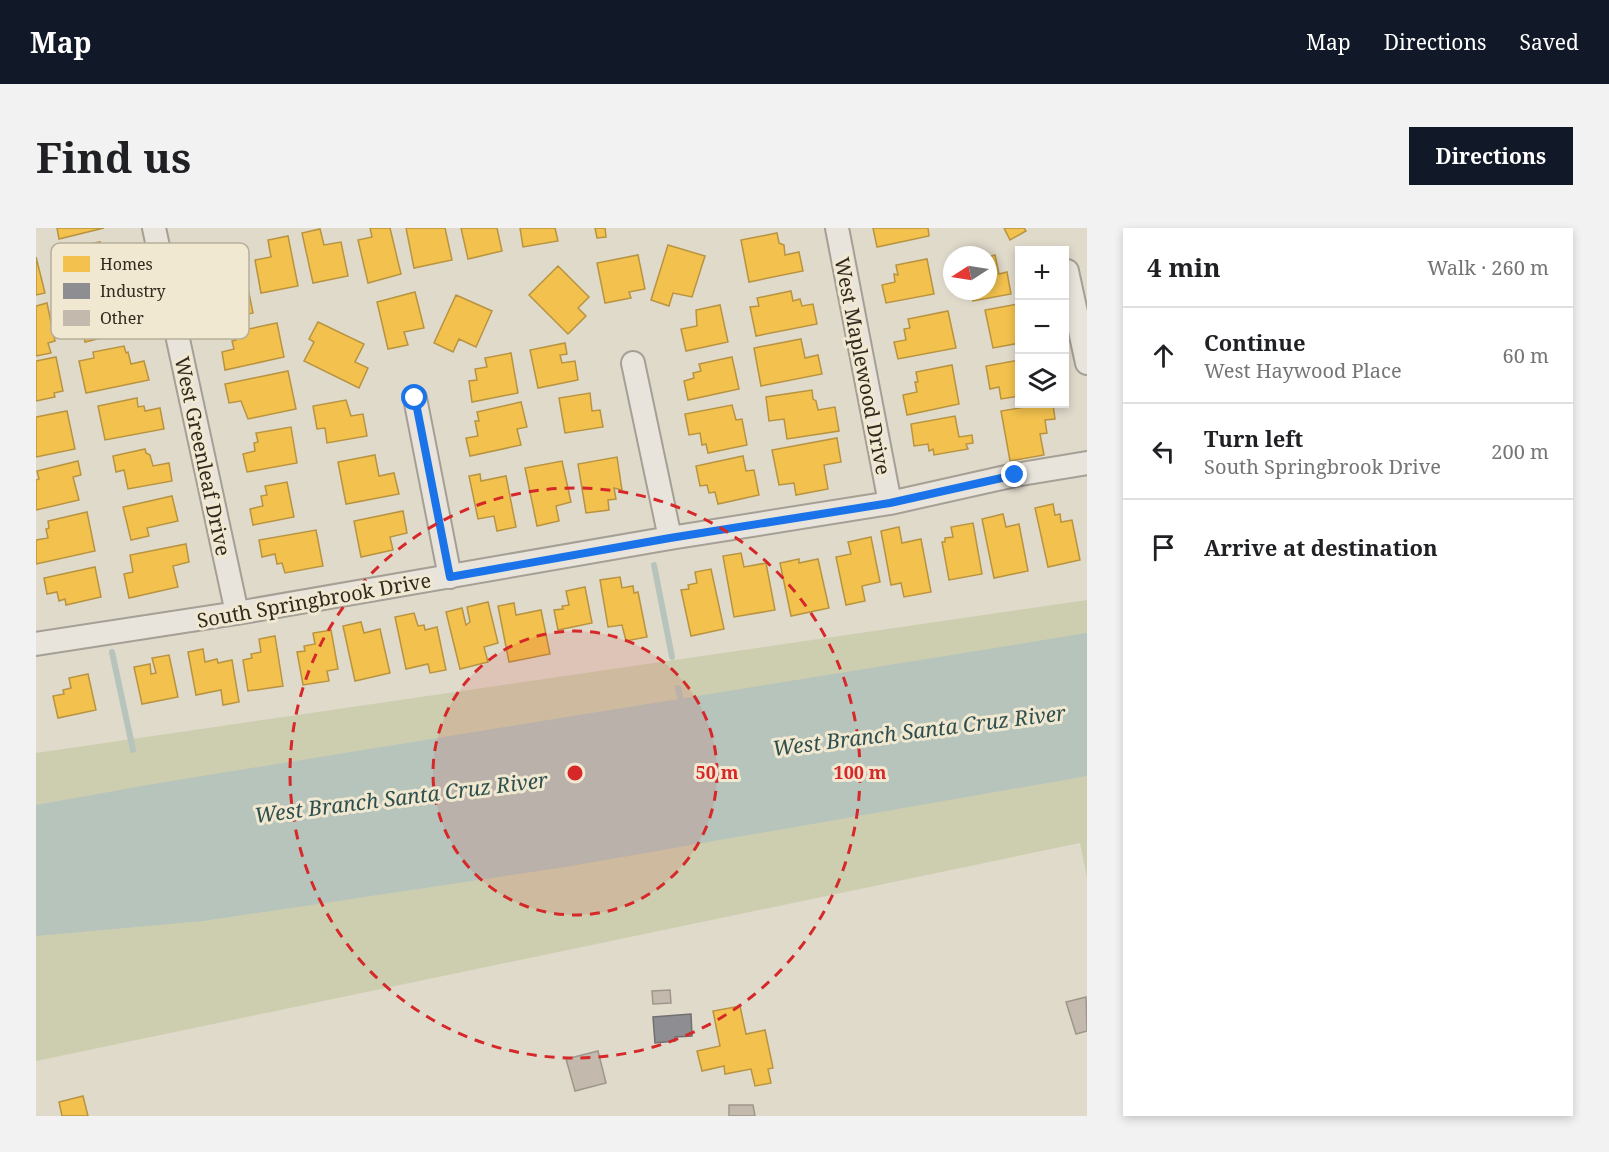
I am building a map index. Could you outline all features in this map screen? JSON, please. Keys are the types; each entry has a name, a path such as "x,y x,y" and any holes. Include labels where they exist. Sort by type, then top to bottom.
{"street":[{"name":"West Greenleaf Drive","path":"154,228 157,243"},
{"name":"West Maplewood Drive","path":"837,228 890,503"},
{"path":"1069,280 1087,363"},
{"name":"West Greenleaf Drive","path":"178,339 237,614"},
{"path":"633,363 670,538"},
{"path":"415,398 450,577"},
{"name":"South Springbrook Drive","path":"36,644 237,614 670,538 890,503 1015,475 1087,463"}],"green space":[{"path":"1087,600 1087,878 1080,843 36,1061 36,753"}],"water":[{"name":"West Branch Santa Cruz River","path":"1087,633 1087,776 565,867 203,921 36,936 36,805 153,784"}],"building: Homes":[{"path":"57,228 104,228 59,239"},
{"path":"370,228 390,228 401,274 368,283 358,240 372,237"},
{"path":"406,228 445,228 452,260 414,268"},
{"path":"461,228 497,228 502,251 468,259"},
{"path":"520,228 555,228 558,241 523,247"},
{"path":"595,228 605,228 606,237 597,238"},
{"path":"873,228 928,228 929,236 877,247"},
{"path":"1004,228 1024,228 1026,231 1010,240"},
{"path":"320,229 324,245 341,242 348,276 313,283 302,233"},
{"path":"777,233 779,243 784,245 785,255 799,252 803,271 749,282 741,240"},
{"path":"288,236 298,286 261,293 255,260 271,257 268,240"},
{"path":"668,245 705,256 692,297 673,293 669,306 651,300"},
{"path":"638,255 645,289 629,292 631,298 605,303 597,263"},
{"path":"36,257 45,293 36,295"},
{"path":"927,259 934,294 886,303 882,285 895,282 894,274 898,275 896,265"},
{"path":"997,264 999,274 1007,272 1011,294 997,297"},
{"path":"558,266 589,297 578,308 586,316 568,334 529,295"},
{"path":"791,291 793,301 800,299 802,306 813,304 817,324 756,336 750,307 759,306 757,298"},
{"path":"415,292 424,328 404,332 408,345 388,349 377,302"},
{"path":"249,293 253,313 249,314"},
{"path":"456,295 492,311 476,347 459,339 453,352 434,343"},
{"path":"47,303 51,322 51,339 55,341 48,343 51,353 36,356 36,306"},
{"path":"720,305 728,342 686,351 681,329 697,326 696,310"},
{"path":"1015,305 1015,344 993,348 985,310"},
{"path":"948,311 956,348 898,359 894,342 906,340 904,329 910,328 908,319"},
{"path":"318,322 364,344 355,362 368,368 359,388 304,361 314,342 309,339"},
{"path":"277,323 284,357 225,370 222,352 234,349 232,341 236,339 249,339 249,329"},
{"path":"801,339 805,358 818,355 822,374 761,386 754,348"},
{"path":"565,343 567,354 560,355 562,363 575,361 578,380 538,388 530,350"},
{"path":"124,346 131,364 144,361 149,380 86,393 79,361 94,358 93,352"},
{"path":"511,353 518,393 472,402 469,381 477,380 475,369 487,367 485,358"},
{"path":"56,357 63,391 54,393 55,397 36,401 36,361"},
{"path":"732,357 739,389 688,400 684,381 694,378 693,373 701,371 699,364"},
{"path":"1015,361 1015,397 1001,399 999,387 990,389 986,366"},
{"path":"952,365 959,404 907,415 903,395 917,392 916,372"},
{"path":"288,371 296,409 248,419 241,401 229,403 225,384"},
{"path":"812,390 818,410 835,407 839,431 787,439 784,419 769,421 766,397"},
{"path":"590,393 592,411 600,410 603,427 565,433 559,398"},
{"path":"137,398 138,407 144,406 145,411 160,408 164,429 105,440 98,406"},
{"path":"346,400 351,416 363,414 367,436 327,443 325,428 317,429 313,406"},
{"path":"521,402 527,427 517,429 521,445 470,456 466,438 478,436 475,421 479,421 477,412"},
{"path":"732,405 736,420 742,419 747,445 708,453 706,444 702,445 700,433 689,435 685,414"},
{"path":"1019,408 1054,408 1055,419 1045,420 1047,433 1040,434 1044,455 1010,461 1001,411"},
{"path":"67,411 75,449 36,457 36,417"},
{"path":"955,416 959,437 972,435 973,443 966,444 968,449 934,455 933,449 929,451 928,444 914,446 911,424"},
{"path":"291,427 297,463 247,472 243,454 255,451 254,443 258,442 256,433"},
{"path":"837,438 841,462 824,465 828,489 796,495 794,483 779,485 772,450"},
{"path":"145,449 150,455 153,466 169,463 172,481 128,489 124,470 116,472 113,456"},
{"path":"375,455 379,476 394,473 399,494 346,504 338,462"},
{"path":"743,456 746,471 754,470 759,495 718,504 715,492 709,493 707,485 700,486 696,466"},
{"path":"617,457 622,490 614,488 616,499 608,500 609,510 586,513 578,464"},
{"path":"78,461 81,475 73,477 79,500 36,510 36,480 39,479 37,471"},
{"path":"562,461 571,502 556,506 559,521 537,526 525,468"},
{"path":"480,474 481,481 506,476 516,527 497,531 494,516 478,519 469,476"},
{"path":"287,482 294,517 253,525 250,509 263,506 261,496 267,495 265,486"},
{"path":"172,496 178,521 147,528 149,536 131,540 123,507"},
{"path":"1053,504 1055,515 1060,514 1061,522 1072,520 1080,560 1048,567 1035,508"},
{"path":"403,511 407,533 390,537 393,550 361,557 354,521"},
{"path":"87,512 95,551 36,564 36,540 48,538 46,529 49,528 48,521"},
{"path":"1003,514 1006,527 1019,524 1028,571 994,578 982,519"},
{"path":"973,523 982,574 949,580 942,542 945,542 945,538 953,537 951,527"},
{"path":"899,527 902,543 921,539 931,592 904,597 901,583 891,585 881,531"},
{"path":"316,530 323,566 285,573 282,563 277,564 275,554 262,557 259,540"},
{"path":"871,537 880,582 862,586 865,601 846,605 836,557 851,554 848,542"},
{"path":"186,544 189,562 173,566 178,587 129,598 124,574 133,572 130,555"},
{"path":"741,553 744,567 766,563 775,610 734,617 723,556"},
{"path":"799,559 799,563 818,559 829,608 791,616 780,563"},
{"path":"95,567 101,597 66,605 65,599 59,601 57,592 47,594 44,578"},
{"path":"711,569 724,629 691,636 681,590 689,589 688,585 697,583 695,572"},
{"path":"620,577 622,588 633,586 634,593 638,592 647,637 626,641 622,625 608,627 600,580"},
{"path":"585,587 592,623 558,630 554,610 563,609 562,606 569,605 566,591"},
{"path":"488,602 498,643 484,647 488,662 460,669 446,612 462,608 466,625 470,622 467,607"},
{"path":"514,603 516,615 541,610 550,654 509,662 498,606"},
{"path":"414,613 418,626 424,625 425,630 437,627 446,670 430,673 428,664 406,669 395,617"},
{"path":"361,622 364,633 380,629 390,673 355,681 343,626"},
{"path":"331,630 338,669 327,671 329,681 303,685 297,652 305,651 304,646 315,644 313,633"},
{"path":"275,636 283,686 248,691 243,660 252,658 251,654 261,652 259,639"},
{"path":"203,649 205,662 217,659 218,663 232,660 239,702 223,705 221,690 196,695 188,652"},
{"path":"169,655 178,697 142,704 134,667 150,664 151,674 156,673 152,658"},
{"path":"88,674 96,710 58,718 53,696 64,694 63,690 71,688 69,678"},
{"path":"740,1006 746,1034 765,1030 773,1068 768,1069 771,1083 755,1086 751,1069 725,1074 724,1066 702,1071 697,1051 720,1046 713,1011"},
{"path":"83,1096 88,1116 62,1116 59,1102"}],"building: Industry":[{"path":"691,1014 692,1036 675,1037 675,1041 655,1043 653,1017"}],"building: Other":[{"path":"670,990 671,1003 653,1004 652,991"},
{"path":"1086,997 1087,1031 1076,1034 1066,1002"},
{"path":"598,1051 606,1083 575,1091 566,1059"},
{"path":"729,1105 753,1105 755,1116 729,1116"}],"waterway":[{"path":"654,565 672,657"},
{"path":"112,652 133,750"},
{"path":"678,688 682,705"}],"route":[{"path":"415,398 450,577 670,538 890,503 1015,475"}]}
